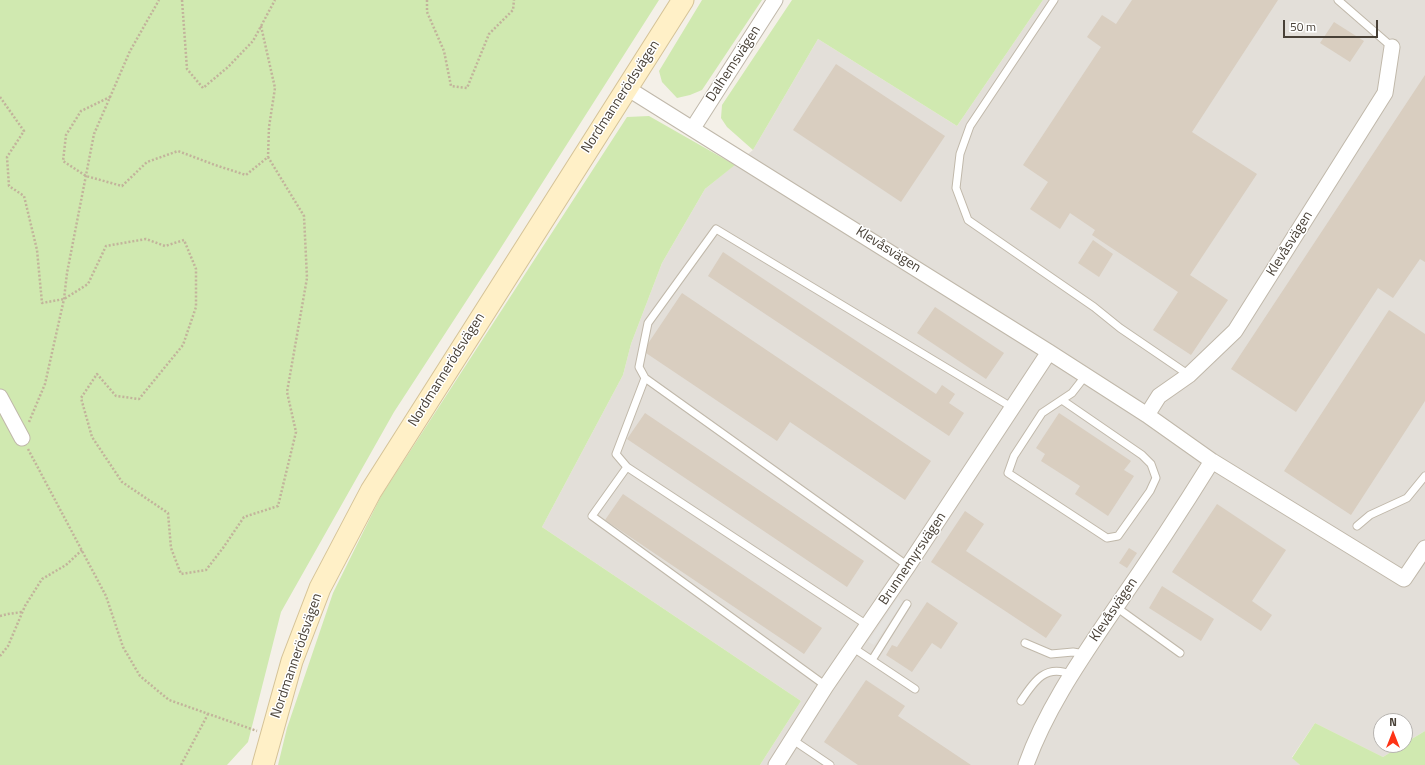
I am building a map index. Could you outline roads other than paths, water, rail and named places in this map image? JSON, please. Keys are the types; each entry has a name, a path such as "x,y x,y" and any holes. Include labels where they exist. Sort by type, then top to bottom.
{"main road":[{"name":"Nordmannerödsvägen","path":"263,765 292,661 320,588 371,491 683,0"}],"street":[{"name":"Dalhemsvägen","path":"693,128 775,0"},
{"name":"Klevåsvägen","path":"1147,414 1159,396 1189,375 1235,331 1385,92 1392,47"},
{"name":"Klevåsvägen","path":"627,88 1147,414 1212,461 1404,579 1425,548"},
{"name":"Brunnemyrsvägen","path":"776,765 826,686 908,566 1049,352"},
{"path":"0,396 22,438"},
{"name":"Klevåsvägen","path":"1026,765 1048,716 1072,675 1183,508 1212,461"}],"lane":[{"path":"1054,0 970,126 960,154 956,188 968,220 1189,375"},
{"path":"1338,0 1392,47"},
{"path":"908,566 645,378 639,367 648,322 716,229 1013,408"},
{"path":"1062,400 1142,456 1151,464 1156,478 1150,491 1118,536 1107,538 1008,473 1014,456 1042,413 1072,393 1086,376"},
{"path":"645,378 616,454 627,468 867,625"},
{"path":"627,468 592,516 826,686"},
{"path":"1357,526 1370,515 1407,498 1425,476"},
{"path":"872,660 907,604"},
{"path":"1116,607 1180,653"},
{"path":"1025,643 1051,654 1073,652 1085,654"},
{"path":"852,647 915,689"},
{"path":"1022,701 1039,676 1064,671 1072,675"},
{"path":"792,740 830,765"}]}
